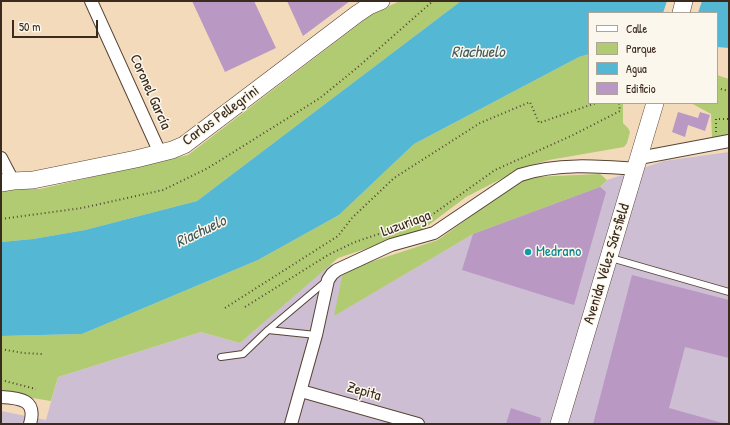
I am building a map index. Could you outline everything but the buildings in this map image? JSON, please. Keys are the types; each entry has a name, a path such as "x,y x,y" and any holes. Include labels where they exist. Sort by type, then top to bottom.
{"street":[{"name":"Coronel García","path":"91,1 160,153"},
{"path":"680,12 684,1"},
{"name":"Carlos Pellegrini","path":"5,180 33,180 136,159 172,150 184,144 372,3"},
{"name":"Avenida Vélez Sársfield","path":"559,424 655,104"},
{"name":"Luzuriaga","path":"328,280 337,270 391,245 434,233 520,176 529,172 575,166 638,163 729,141"},
{"path":"1,158 5,180"},
{"path":"291,424 316,335 328,280"},
{"name":"Zepita","path":"301,391 418,424"},
{"path":"1,397 23,400 30,405 33,412 30,422"}],"lane":[{"path":"609,257 729,292"},
{"path":"221,357 243,354 268,330 328,280"},
{"path":"268,330 316,335"}],"path":[{"path":"1,219 82,208 163,190 208,168 320,98 433,1"},
{"path":"718,88 729,91"},
{"path":"224,308 338,236 352,218 394,178 480,123 530,102 539,123 593,104"},
{"path":"245,307 328,255 355,242 429,217 495,170 564,139 620,111 619,104"},
{"path":"716,143 716,119 729,119"},
{"path":"1,349 23,353 43,354"},
{"path":"1,380 36,389"}],"shaded area":[{"path":"729,152 729,424 1,424 1,411 46,420 58,377 201,332 240,343 330,264 343,271 335,315 473,234 600,187 607,180 664,161"}],"green space":[{"path":"400,1 461,1 197,201 85,230 33,239 1,242 1,189 40,189 188,155 372,14"},
{"path":"588,54 588,104 623,104 623,123 630,132 627,143 624,147 549,160 524,167 466,197 422,230 338,258 240,343 201,332 58,377 51,401 1,393 1,336 82,334 258,260 339,215 414,144 579,57"},
{"path":"718,75 729,79 729,135 712,138 711,114 693,104 718,104"},
{"path":"600,174 607,180 600,187 473,234 334,316 343,271 438,240 520,181 531,177"}],"water":[{"name":"Riachuelo","path":"461,1 729,1 729,48 718,47 718,12 588,12 588,54 579,57 414,144 339,215 258,260 82,334 1,336 1,242 33,239 85,230 197,201"}],"pier":[{"path":"667,1 702,1 698,12 663,12"}],"place":[{"name":"Medrano","path":"528,252"}]}
